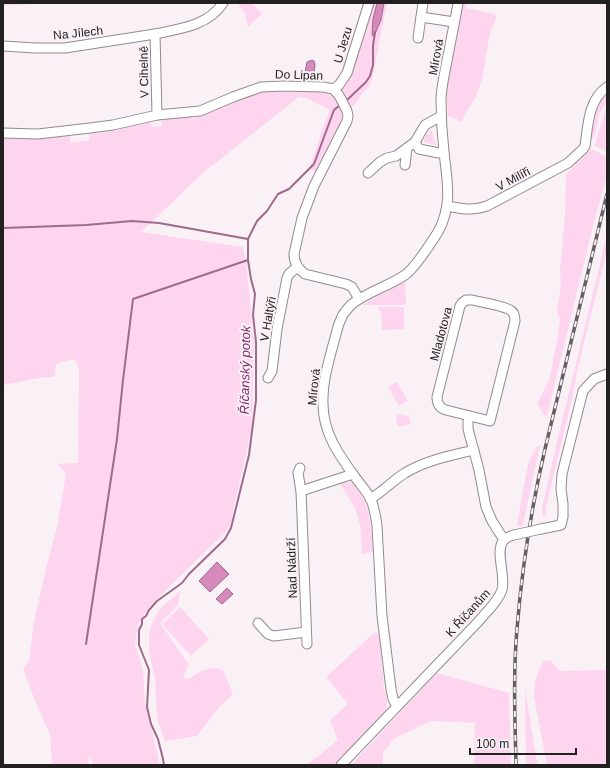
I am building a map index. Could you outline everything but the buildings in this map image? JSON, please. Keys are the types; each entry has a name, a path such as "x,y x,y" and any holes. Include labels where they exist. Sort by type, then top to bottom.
{"street":[{"name":"V Cihelně","path":"157,115 155,34 189,27 200,23 212,15 223,3"},
{"name":"U Jezu","path":"333,89 339,85 347,73 369,3"},
{"path":"418,38 423,3"},
{"name":"Mírová","path":"397,706 393,700 391,689 382,616 375,514 370,499 331,441 324,420 324,387 338,328 341,318 345,312 359,300 407,273 418,261 438,232 444,217 447,206 448,190 441,116 441,96 458,3"},
{"path":"420,18 454,22"},
{"name":"Na Jílech","path":"3,46 65,48 155,34"},
{"name":"Do Lipan","path":"3,133 38,134 113,125 157,115 200,111 261,87 323,87 333,89 341,98 348,116 347,121 314,186 302,218 294,254 295,262 298,267"},
{"name":"V Milíři","path":"447,206 467,210 477,210 568,163 585,146 590,114 594,102 601,91 607,87"},
{"path":"368,173 380,162 387,158 396,156 415,142 425,125 441,116"},
{"path":"415,142 419,149 444,153"},
{"path":"405,165 407,148"},
{"path":"298,267 305,274 346,284 352,287 359,300"},
{"name":"V Haltýři","path":"268,378 272,371 287,278 289,274 298,267"},
{"name":"Mladotova","path":"466,300 472,300 510,310 515,316 490,421 469,416 443,409 438,404 437,397 460,306 466,300"},
{"path":"469,416 468,429 479,470 486,507 492,521 504,540 514,535 561,525 564,504 561,489 562,474 583,391 594,379 607,374"},
{"path":"370,499 378,495 397,478 420,465 433,460 474,450"},
{"name":"Nad Nádrží","path":"300,468 298,473 307,644"},
{"path":"300,491 353,474"},
{"name":"K Říčanům","path":"341,765 478,622 500,596 503,580 500,550 501,544 504,540"},
{"path":"258,623 270,635 274,636 306,632"}],"shaded area":[{"path":"3,3 72,3 3,5"},
{"path":"237,3 252,3 262,14 248,27 245,13"},
{"path":"372,3 387,3 372,80 355,105 350,108 344,95 343,87 362,33 366,30 370,16 369,10"},
{"path":"377,3 384,3 381,20 374,36 372,35 373,19"},
{"path":"462,3 472,3 467,4 466,8 495,14 496,19 490,33 482,79 476,97 465,114 462,122 448,116 446,88"},
{"path":"312,60 314,61 315,65 314,74 311,75 305,72 307,62"},
{"path":"276,90 319,91 331,93 335,96 343,112 344,119 317,172 309,169 330,110 306,98 299,97 204,172 141,232 243,247 246,261 254,341 252,426 230,525 225,533 149,607 138,625 135,644 143,670 145,704 159,765 94,765 89,756 88,765 52,765 50,734 37,706 23,669 29,661 34,621 57,527 66,475 62,468 57,464 78,463 79,371 77,363 73,359 56,364 55,375 52,377 3,385 3,138 39,139 70,136 70,142 89,141 89,134 112,131 151,122 152,127 162,126 161,118 189,115 194,119 247,94"},
{"path":"607,90 607,102 600,112 595,135 590,142 595,108"},
{"path":"607,107 607,152 594,145"},
{"path":"429,131 432,131 436,145 424,142 424,138 426,138 426,135 429,134"},
{"path":"591,149 606,156 607,155 607,175 594,222 547,416 544,415 537,403 550,377 558,336 560,319 557,312 561,284 560,270 565,214 566,174"},
{"path":"607,235 607,251 577,371 572,400 546,507 546,515 543,517 542,508 556,446"},
{"path":"405,281 406,305 362,305"},
{"path":"378,307 404,307 404,329 382,330 381,312"},
{"path":"397,382 408,401 399,406 388,387"},
{"path":"398,414 406,416 409,415 411,424 398,427 396,418"},
{"path":"537,446 540,446 523,525 517,527 528,464"},
{"path":"351,482 357,489 366,505 371,524 373,552 362,554 361,529 358,516 340,484"},
{"path":"217,562 229,574 210,592 199,581"},
{"path":"227,588 233,594 222,604 216,599"},
{"path":"180,591 178,605 160,623 189,665 183,677 188,679 200,672 213,668 223,670 233,694 220,706 197,736 165,741 157,718 155,678 149,653 149,634 152,623 159,610"},
{"path":"180,607 209,639 191,656 162,624"},
{"path":"374,633 379,633 384,688 387,698 384,715 337,765 307,765 338,740 330,720 348,704 326,677"},
{"path":"550,660 560,671 607,670 607,765 547,765 534,697 535,681 541,666 544,661"},
{"path":"437,673 509,693 511,765 474,765 475,723 431,721 395,738 383,752 383,765 351,765"},
{"path":"525,689 537,762 537,765 526,765"}],"waterway":[{"name":"Říčanský potok","path":"346,101 366,82 370,76 373,65 375,32"},
{"name":"Říčanský potok","path":"164,765 158,739 151,724 147,707 149,670 139,645 139,630 142,624 142,619 157,601 182,583 189,574 225,539 231,528 249,455 256,400 256,342 253,315 255,294 248,260 248,239 257,221 267,211 278,194 289,189 314,164 334,110 340,105"},
{"path":"3,228 86,225 132,221 159,223 248,239"},
{"path":"86,644 117,439 133,299 248,260"}],"railway":[{"path":"516,765 516,646 519,606 535,494 607,194"}]}
